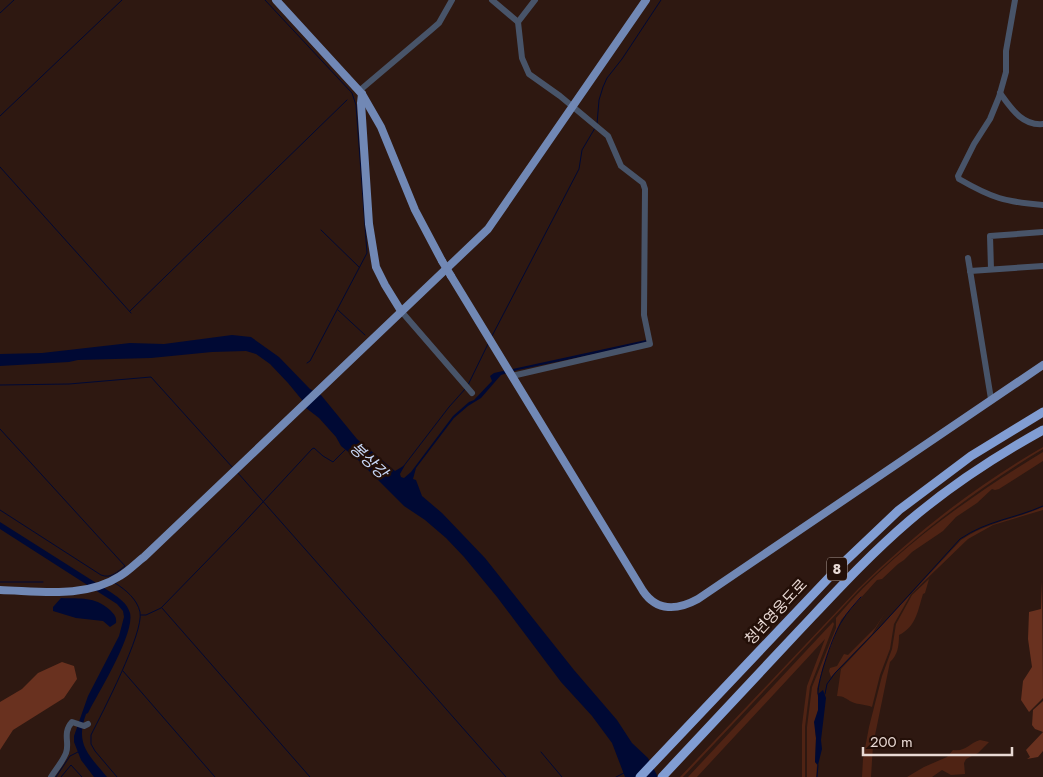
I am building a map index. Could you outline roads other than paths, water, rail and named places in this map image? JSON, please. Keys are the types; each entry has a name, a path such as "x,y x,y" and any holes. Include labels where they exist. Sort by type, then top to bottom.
{"highway":[{"name":"청년영웅도로","path":"640,777 838,567 893,515 971,456 1043,412"},
{"name":"청년영웅도로","path":"665,776 819,609 909,521 979,469 1043,430"}],"main road":[{"path":"276,0 361,92 381,127 415,210 442,261 643,591 652,602 667,608 685,605 698,599 1043,364"},
{"path":"0,590 75,592 119,577 144,557 488,229 646,0"},
{"path":"361,92 369,224 376,267 384,285 405,308"}],"street":[{"path":"361,92 439,23 452,0"},
{"path":"492,0 518,22 525,68 534,78 560,96 608,136 621,166 643,183 645,189 644,315 650,344 511,375"},
{"path":"518,22 535,0"},
{"path":"1015,0 1006,51 1006,72 997,104 966,158 958,176 959,179 997,199 1043,205"},
{"path":"1000,92 1007,104 1026,122 1043,124"},
{"path":"997,104 1002,102 1007,104"},
{"path":"991,269 990,236 1043,232"},
{"path":"968,258 991,399"},
{"path":"970,270 1043,266"},
{"path":"405,308 472,393"},
{"path":"51,777 67,751 66,738 70,724 76,722 86,725"}],"water":[{"name":"봉상강","path":"232,335 251,337 279,357 310,389 321,395 357,439 395,471 405,465 400,474 404,478 411,472 453,416 474,400 492,381 490,376 494,373 646,340 647,343 501,375 481,398 454,418 416,468 413,479 416,480 422,496 442,513 485,558 574,670 617,720 632,743 648,758 658,777 625,777 612,743 592,716 561,682 497,597 464,557 425,520 404,506 358,460 341,446 336,437 319,418 306,408 288,383 270,364 256,354 246,351 212,352 151,358 78,360 0,366 0,354 42,353 130,343 164,344"},
{"path":"0,522 112,593 129,609 130,623 122,649 86,714 83,724 82,733 85,748 107,777 94,777 81,760 74,742 74,736 88,696 119,636 124,617 123,611 117,604 0,529"},
{"path":"61,598 87,599 98,602 113,613 116,617 116,623 110,627 103,621 76,618 53,611 53,607"},
{"path":"823,690 826,698 821,740 822,749 818,765 815,762 816,738 814,722 818,710 818,694"}],"waterway":[{"path":"0,13 14,0"},
{"path":"0,116 122,0"},
{"path":"265,0 352,93 356,105 367,253 310,361 307,363"},
{"path":"597,124 599,100 607,78 622,59 661,0"},
{"path":"130,311 347,100"},
{"path":"492,336 579,169 582,150 595,128"},
{"path":"0,167 131,313"},
{"path":"321,230 359,267"},
{"path":"338,310 365,335"},
{"path":"468,385 488,344"},
{"path":"0,385 69,384 151,377 233,468"},
{"path":"403,467 466,388"},
{"path":"0,429 125,566 117,573 108,576 101,575 0,510"},
{"name":"봉상강","path":"141,615 146,615 161,608 312,449 314,448 333,462 345,450"},
{"path":"238,473 506,777"},
{"path":"825,694 827,684 835,673 960,539 991,524 1043,506"},
{"path":"0,582 43,582"},
{"path":"115,583 134,599 140,612 139,622 136,637 121,673 91,735 91,744 117,777"},
{"path":"818,694 823,668 835,635 844,618 861,597"},
{"path":"162,608 310,777"},
{"path":"123,671 215,777"},
{"path":"56,777 70,756 78,752"},
{"path":"541,752 562,777"},
{"path":"61,777 71,765 82,777"},
{"path":"817,777 818,765"},
{"path":"616,777 624,773"}]}
